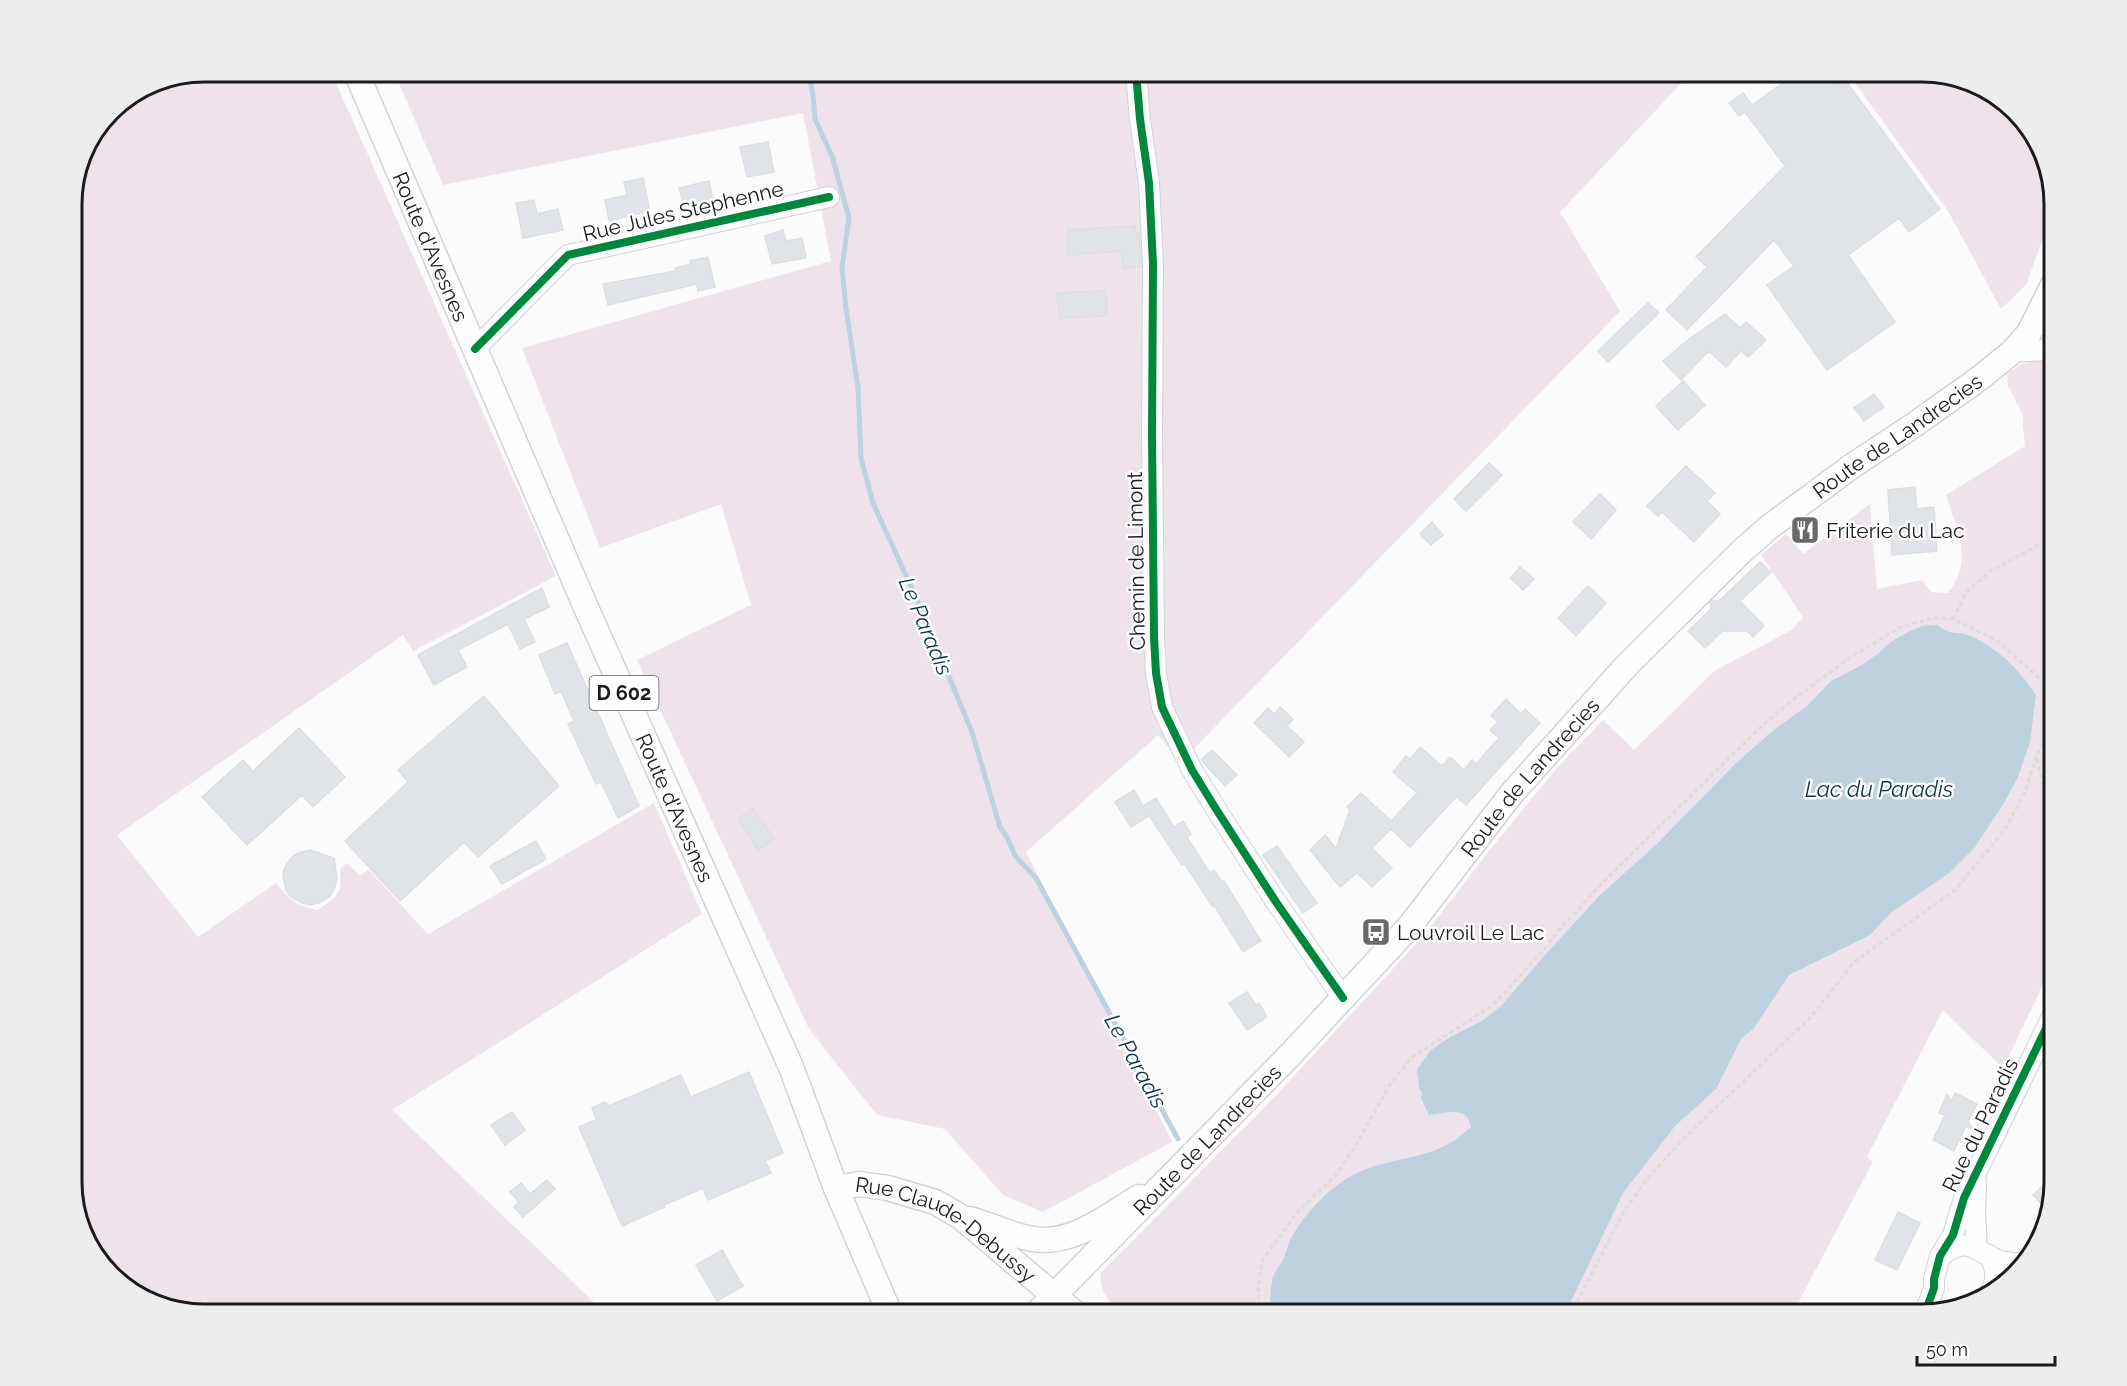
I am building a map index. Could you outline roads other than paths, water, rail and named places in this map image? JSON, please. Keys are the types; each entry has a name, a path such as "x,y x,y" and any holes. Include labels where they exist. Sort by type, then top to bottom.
{"main road":[{"name":"Route d'Avesnes","path":"360,82 584,603 791,1067 836,1188 886,1304"},
{"name":"Route de Landrecies","path":"1046,1304 1170,1178 1409,927 1512,794 1629,663 1768,528 1852,466 1980,378 2012,352 2029,333 2044,303"},
{"path":"961,1217 1028,1238 1048,1241 1067,1237 1086,1229 1170,1178"},
{"name":"Rue Claude-Debussy","path":"836,1188 859,1184 888,1188 935,1202 961,1217 1064,1304"}],"street":[{"name":"Chemin de Limont","path":"1137,82 1149,183 1154,264 1152,436 1154,637 1162,707 1192,771 1276,902 1343,998"},
{"name":"Rue Jules Stephenne","path":"475,349 568,255 829,197"},
{"path":"2038,315 2044,322"},
{"path":"2012,352 2044,351"},
{"name":"Rue du Paradis","path":"1929,1303 1940,1256 1953,1235 1964,1198 2044,1033"},
{"name":"Rue du Paradis","path":"1977,1172 1975,1214 1983,1251 1995,1267 1993,1281"},
{"path":"1940,1256 1954,1246 1966,1246 2014,1262"}],"water":[{"name":"Lac du Paradis","path":"1938,625 1947,631 1968,635 1983,642 2016,669 2036,695 2030,742 2018,777 1975,847 1949,873 1892,912 1870,935 1789,975 1754,1028 1741,1039 1716,1089 1675,1126 1623,1193 1570,1304 1270,1304 1274,1275 1290,1240 1304,1218 1332,1189 1366,1169 1434,1151 1459,1137 1471,1127 1469,1120 1460,1113 1429,1115 1421,1098 1417,1069 1430,1051 1450,1037 1482,1021 1501,1006 1599,896 1657,844 1735,764 1775,729 1807,706 1831,681 1860,666 1892,641 1922,626"}],"waterway":[{"name":"Le Paradis","path":"811,82 815,119 832,156 849,218 842,267 858,387 861,458 873,503 914,593 972,732 1000,827 1015,856 1036,878 1178,1139"}],"place":[{"name":"Friterie du Lac","path":"1805,530"},
{"name":"Louvroil Le Lac","path":"1376,932"}]}
